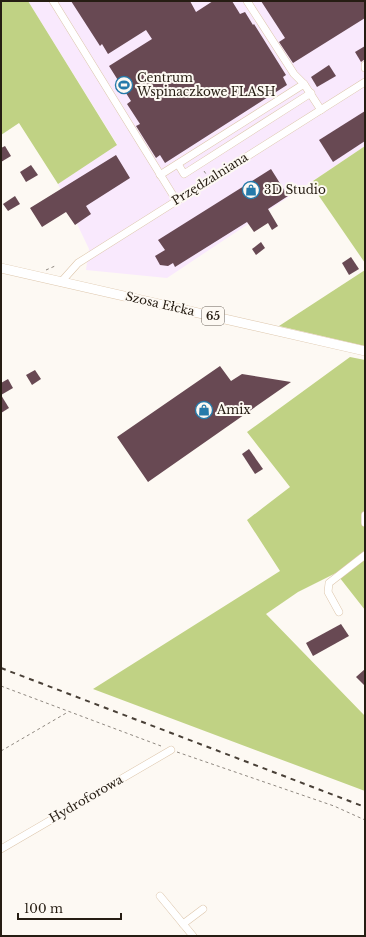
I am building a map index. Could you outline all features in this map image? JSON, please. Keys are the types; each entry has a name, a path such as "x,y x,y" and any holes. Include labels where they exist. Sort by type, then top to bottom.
{"main road":[{"name":"Szosa Ełcka","path":"1,268 365,351"}],"street":[{"path":"53,1 176,200"},
{"path":"247,1 294,74 304,84 321,110"},
{"name":"Przędzalniana","path":"61,282 78,263 365,82"},
{"path":"160,175 304,84"},
{"path":"178,164 184,174 310,93"},
{"path":"365,515 365,523"},
{"path":"339,612 328,592 329,583 365,555"},
{"name":"Hydroforowa","path":"1,848 171,750"},
{"path":"160,896 193,936"},
{"path":"184,924 202,909"}],"path":[{"path":"1,686 171,750 334,806 365,820"},
{"path":"1,751 68,711"}],"shaded area":[{"path":"28,1 365,1 365,146 167,278 86,270 89,249 58,184 117,144"}],"green space":[{"path":"1,1 28,1 117,145 58,184 19,123 1,135"},
{"path":"365,146 365,263 310,183"},
{"path":"365,270 365,346 279,326"},
{"path":"350,357 365,360 365,610 336,573 298,592 266,614 365,716 365,791 93,689 280,571 247,520 290,487 247,432"}],"building":[{"path":"71,1 190,1 196,12 213,1 232,1 240,14 245,12 253,25 254,24 286,75 283,77 287,85 165,163 160,155 156,158 136,126 140,124 127,104 131,101 109,66 152,39 146,30 108,54 102,44 100,46"},
{"path":"261,1 365,1 365,18 293,63 279,42 285,38"},
{"path":"365,46 365,59 361,62 355,52"},
{"path":"329,65 336,76 317,87 311,77"},
{"path":"365,111 365,141 333,162 319,140"},
{"path":"5,146 11,156 1,162 1,148"},
{"path":"116,155 130,178 86,206 91,214 75,225 66,212 42,227 30,208"},
{"path":"31,165 38,175 26,182 20,172"},
{"path":"271,169 288,196 268,209 278,226 272,230 268,223 254,232 247,222 175,267 173,263 168,266 160,265 155,256 165,250 158,240"},
{"path":"15,196 20,204 8,211 3,204"},
{"path":"261,242 265,248 256,255 252,249"},
{"path":"351,257 359,269 349,275 342,263"},
{"name":"Amix","path":"220,366 231,381 242,374 291,382 148,482 117,437"},
{"path":"35,370 41,379 32,385 26,375"},
{"path":"8,379 13,388 1,395 1,383"},
{"path":"1,395 9,408 1,413"},
{"path":"249,449 263,469 255,474 242,454"},
{"path":"341,624 349,636 313,656 306,643"},
{"path":"365,669 365,686 356,677"}],"railway":[{"path":"1,668 365,807"}],"place":[{"name":"Centrum Wspinaczkowe FLASH","path":"124,85"},
{"name":"3D Studio","path":"251,190"},
{"name":"Amix","path":"204,410"}]}
